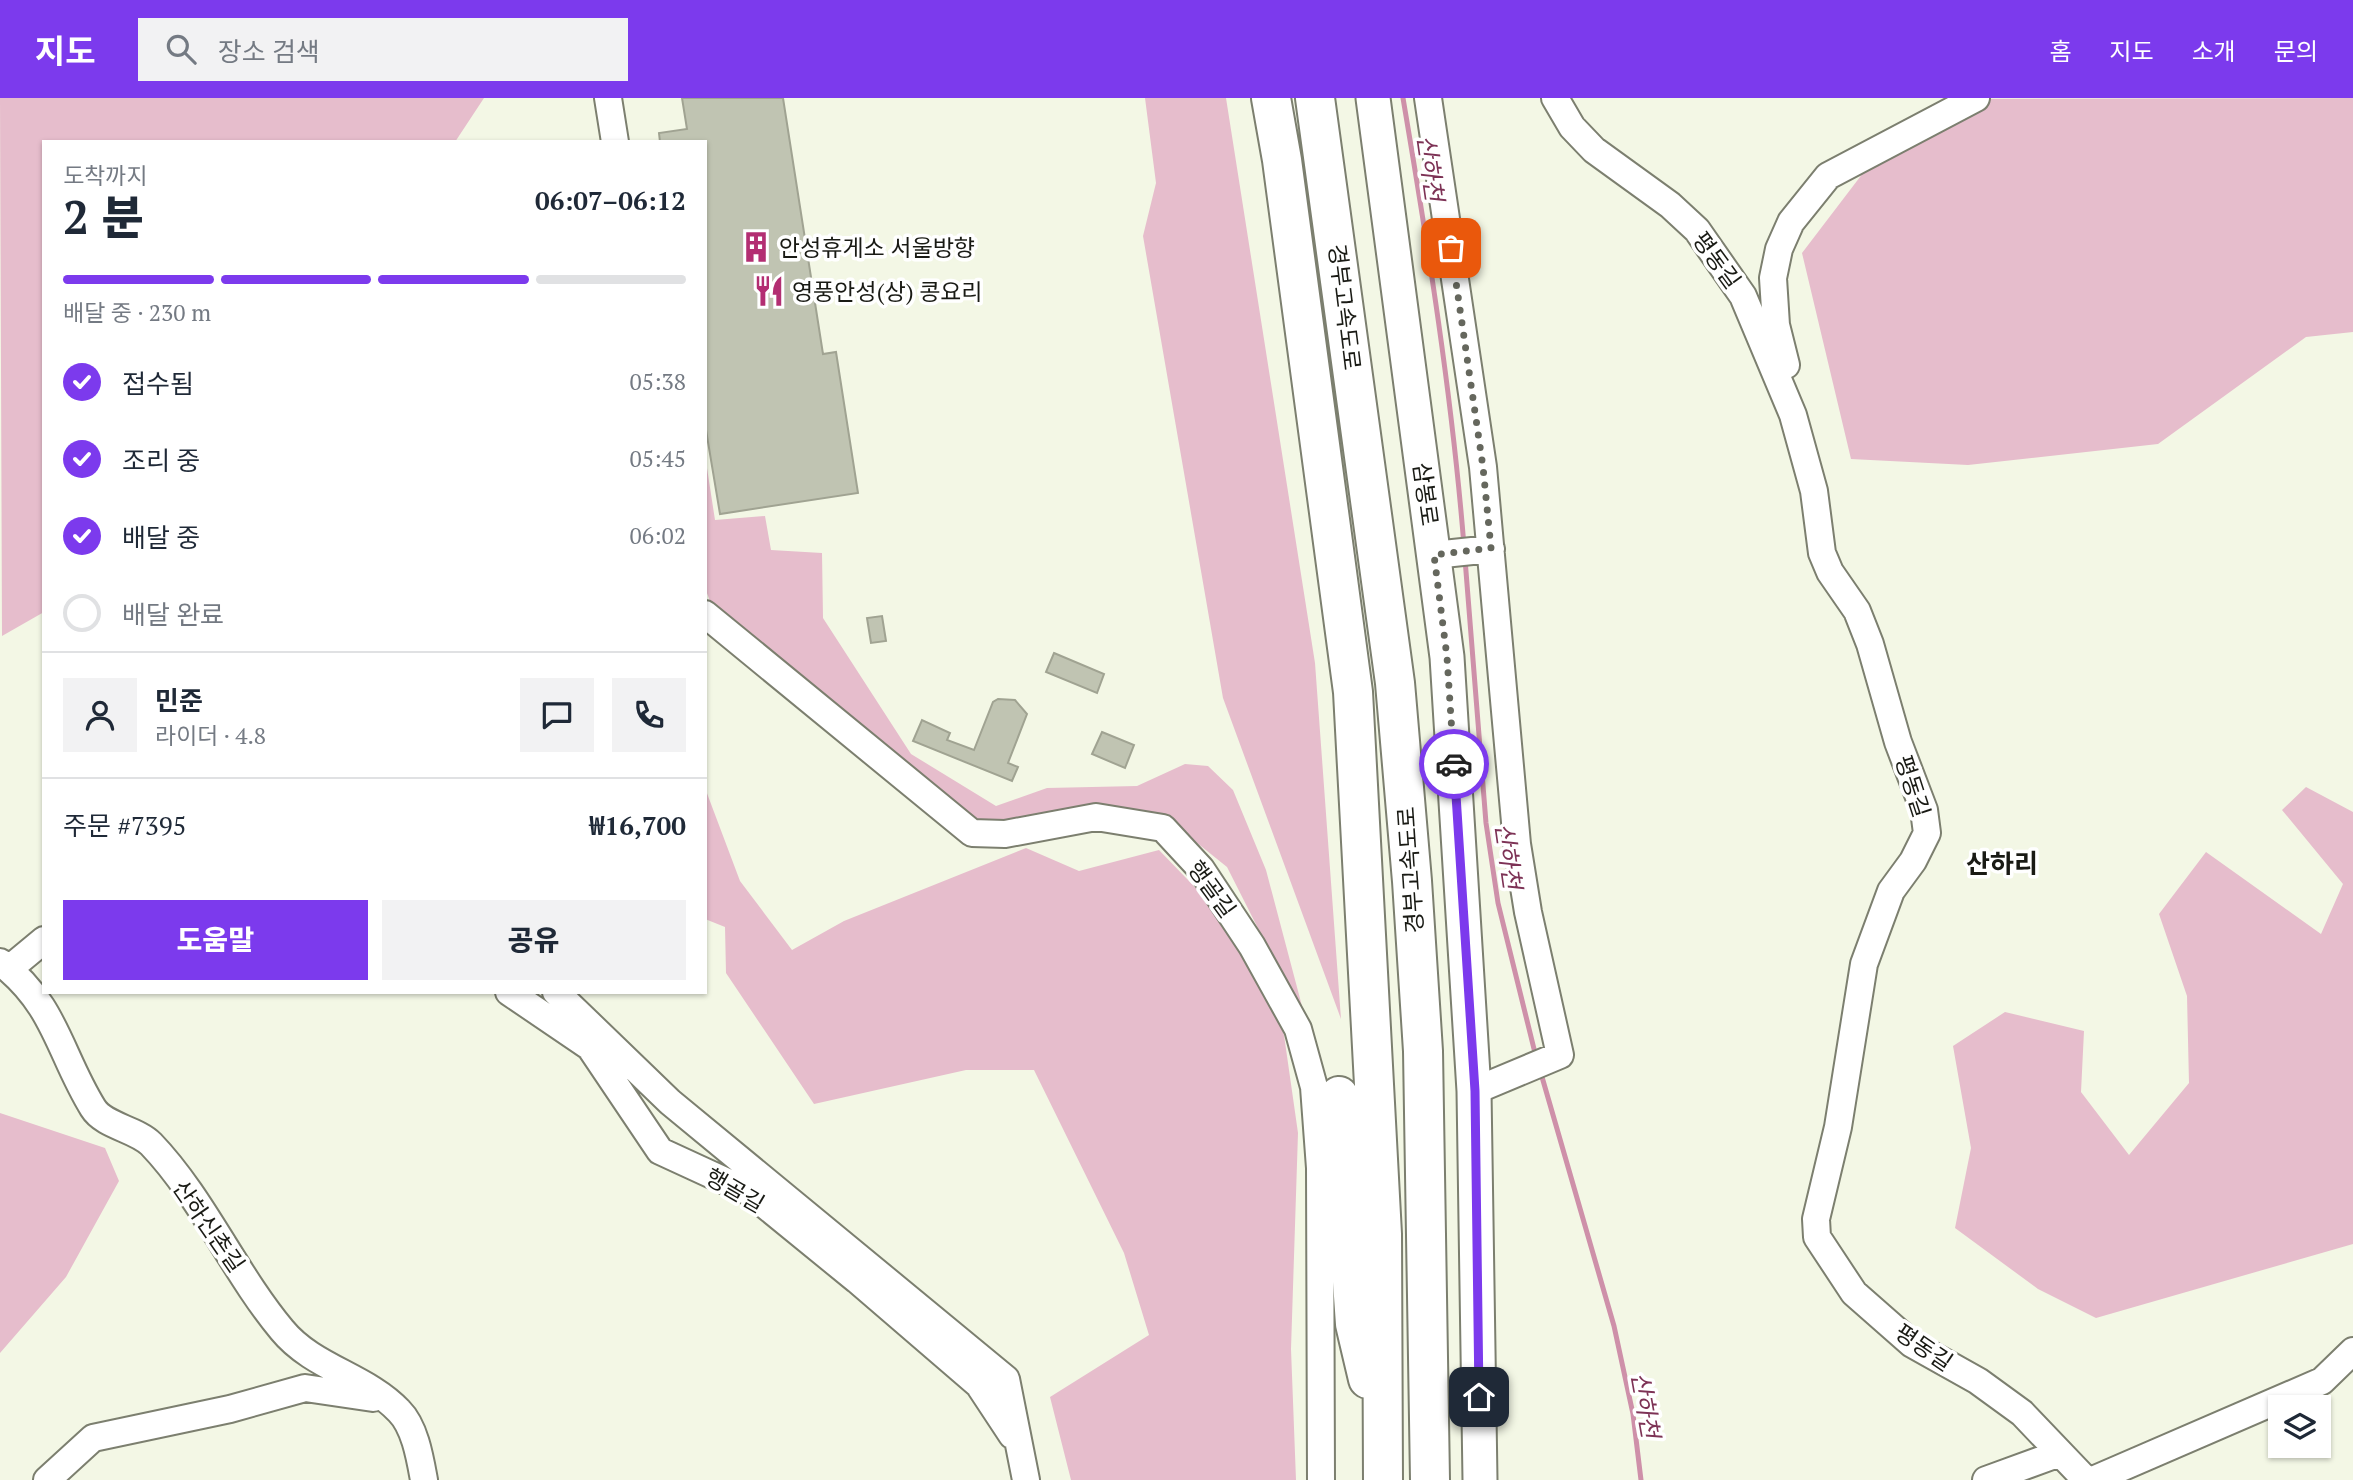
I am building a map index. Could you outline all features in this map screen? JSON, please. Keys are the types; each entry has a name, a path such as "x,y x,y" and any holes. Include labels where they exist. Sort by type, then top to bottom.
{"highway":[{"name":"경부고속도로","path":"1271,98 1284,173 1353,692 1382,1234 1383,1480"},
{"name":"경부고속도로","path":"1315,98 1395,683 1412,881 1423,1051 1430,1480"},
{"path":"1339,1097 1354,1324 1383,1440"}],"main road":[{"name":"삼봉로","path":"1373,98 1463,551 1447,657 1475,1091 1480,1480"}],"street":[{"path":"608,98 615,140"},
{"path":"1428,98 1483,467 1463,551 1528,912 1560,1055 1475,1091"},
{"name":"평동길","path":"1555,98 1572,127 1594,150 1670,205 1713,248 1742,296 1793,415 1814,491 1822,553 1830,572 1857,611 1870,644 1898,742 1924,810 1927,833 1913,861 1891,891 1864,964 1838,1127 1816,1219 1817,1237 1854,1293 1912,1344 1978,1381 2022,1413 2086,1480"},
{"path":"1793,415 1792,390 1776,325 1773,278 1779,249 1791,222 1828,176 1976,98"},
{"name":"행골길","path":"707,616 972,833 1005,834 1096,817 1163,828 1201,869 1252,946 1298,1029 1314,1087 1320,1168 1321,1480"},
{"path":"3,967 42,941"},
{"name":"산하신촌길","path":"3,967 25,983 45,1009 94,1111 149,1143 212,1226 270,1316 295,1346 401,1412 419,1452 424,1480"},
{"name":"행골길","path":"512,994 590,1047 660,1151 749,1192 979,1385 1019,1445 1027,1480"},
{"path":"558,994 670,1102 1006,1379 1019,1445"},
{"path":"2093,1480 2322,1381 2353,1351"},
{"path":"47,1480 93,1438 230,1409 305,1388 384,1399"},
{"path":"1986,1480 2060,1453"}],"shaded area":[{"path":"0,98 484,98 456,140 42,140 42,613 2,636"},
{"path":"1145,98 1226,98 1315,663 1341,1019 1223,698 1143,236 1156,183"},
{"path":"2353,98 2353,332 2306,337 2158,444 1968,465 1851,459 1802,253 1863,173 1948,99"},
{"path":"707,468 715,520 765,516 771,550 822,553 823,618 911,754 996,806 1047,788 1137,786 1185,764 1208,766 1233,790 1266,870 1307,1025 1227,867 1166,818 1005,834 958,818 715,614 707,593"},
{"path":"2306,787 2353,812 2353,1244 2096,1318 2038,1289 1955,1228 1971,1148 1953,1046 2005,1012 2084,1031 2081,1092 2129,1155 2189,1083 2187,996 2159,914 2206,852 2321,934 2343,884 2282,810"},
{"path":"707,793 740,881 792,950 844,921 1026,848 1079,871 1159,850 1247,941 1284,1035 1298,1133 1291,1349 1296,1480 1071,1480 1050,1397 1149,1335 1124,1253 1034,1070 966,1070 814,1104 726,973 725,927 707,920"},
{"path":"0,1113 105,1148 119,1181 66,1277 0,1353"}],"building":[{"name":"안성휴게소 서울방향","path":"682,98 783,98 823,354 836,352 858,493 720,514 707,436 707,140 660,140 659,133 687,129"},
{"path":"882,616 886,641 871,643 867,618"},
{"path":"1054,653 1104,674 1097,693 1046,672"},
{"path":"998,699 1015,700 1027,714 1008,763 1018,767 1012,781 913,741 922,720 950,733 947,740 974,750 993,702"},
{"path":"1102,732 1134,745 1125,768 1092,754"}],"waterway":[{"name":"산하천","path":"1403,98 1446,377 1464,546"},
{"name":"산하천","path":"1465,559 1486,823 1498,903 1536,1057"},
{"name":"산하천","path":"1540,1070 1614,1326 1633,1414 1641,1480"}],"way so far":[{"path":"1451,248 1483,467 1491,548 1434,555 1447,657 1454,764"}],"place":[{"name":"안성휴게소 서울방향","path":"756,247"},
{"name":"영풍안성(상) 콩요리","path":"769,291"}],"district":[{"name":"산하리","path":"2002,863"}],"route":[{"path":"1454,764 1475,1091 1479,1397"}]}
